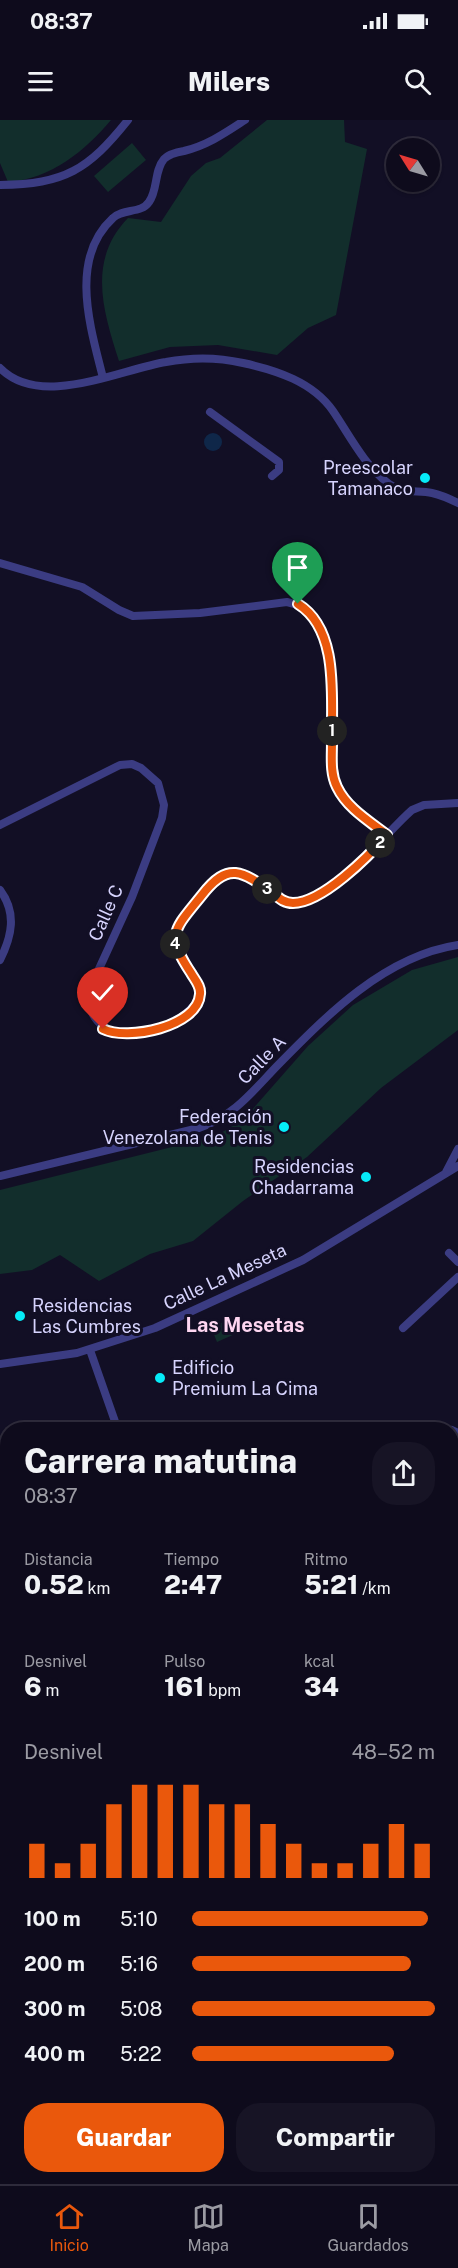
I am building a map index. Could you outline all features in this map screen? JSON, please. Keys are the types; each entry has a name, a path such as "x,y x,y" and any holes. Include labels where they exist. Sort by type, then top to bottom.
{"street":[{"path":"0,185 28,184 78,170 105,148 128,120"},
{"path":"103,378 86,312 89,266 100,235 113,217 126,211 139,210 149,203 160,165 166,157 216,140 245,120"},
{"path":"0,368 28,385 61,386 103,378 157,363 193,358 219,359 269,370 302,383 325,401 364,457 389,484 400,490 431,493 458,503"},
{"path":"210,412 279,462 279,470 273,476"},
{"path":"0,563 82,586 119,610 133,616 200,613 287,602 298,604 309,611 323,635 329,666 332,771 336,786 356,811 387,835 412,810 424,805 458,803"},
{"name":"Calle C","path":"0,825 120,765 132,764 141,768 158,783 164,805 157,836 87,995 91,1013 96,1022 110,1032 123,1034 147,1032 179,1019 199,999 198,985 175,950 174,941 185,916 211,883 231,871 243,873 283,901 302,901 353,870 387,835"},
{"path":"0,890 10,909 12,923 0,960"},
{"name":"Calle A","path":"0,1176 199,1128 225,1118 246,1100 315,1029 373,981 411,959 458,945"},
{"path":"445,1172 458,1149"},
{"path":"445,1172 458,1166"},
{"name":"Calle La Meseta","path":"0,1364 90,1350 155,1328 303,1260 445,1172"},
{"path":"449,1253 458,1262"},
{"path":"403,1328 458,1277"},
{"path":"90,1350 115,1422"}],"green space":[{"path":"0,120 111,120 66,162 39,175 8,182 0,163"},
{"path":"267,120 344,120 345,142 367,149 336,315 308,328 277,355 218,345 170,347 119,361 108,323 102,286 107,251 115,234 128,218 161,222 191,176 206,163 220,158"},
{"path":"132,143 146,160 108,192 94,176"},
{"name":"Federación Venezolana de Tenis","path":"458,957 458,1030 381,1088 307,1157 243,1201 193,1241 150,1254 99,1281 60,1255 32,1270 0,1274 0,1190 216,1136 244,1119 308,1046 353,1005 412,970"},
{"path":"238,1316 244,1330 217,1342 211,1327"}],"water":[{"path":"209,433 217,433 222,438 220,449 209,451 204,446 204,438"}],"place":[{"name":"Preescolar Tamanaco","path":"425,478"},
{"name":"Federación Venezolana de Tenis","path":"284,1127"},
{"name":"Residencias Chadarrama","path":"366,1177"},
{"name":"Residencias Las Cumbres","path":"20,1316"},
{"name":"Edificio Premium La Cima","path":"160,1378"}],"district":[{"name":"Las Mesetas","path":"245,1325"}],"route":[{"path":"103,1029 117,1033 147,1032 179,1019 194,1007 199,999 198,985 175,950 174,941 185,916 211,883 221,876 231,871 243,873 283,901 293,903 302,901 339,881 370,855 387,835 356,811 344,799 336,786 332,771 329,666 323,635 309,611 298,604"}]}
